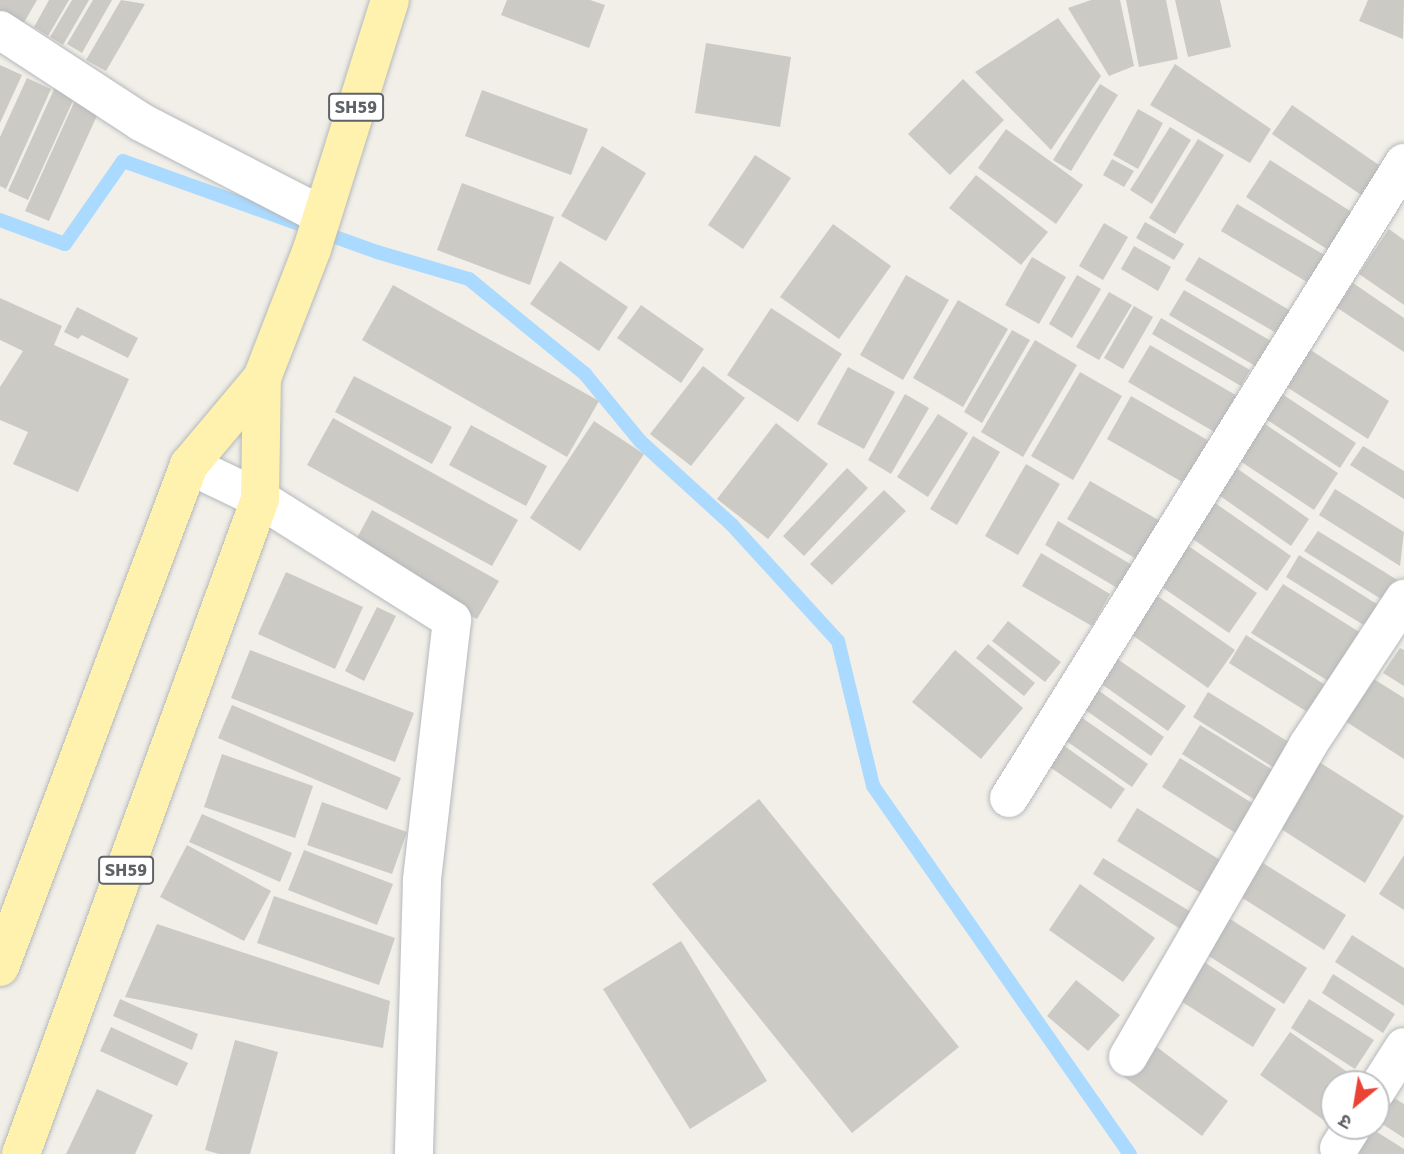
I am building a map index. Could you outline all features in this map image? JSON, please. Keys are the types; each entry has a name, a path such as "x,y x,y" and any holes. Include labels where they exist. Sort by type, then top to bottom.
{"main road":[{"name":"SH59","path":"21,1154 231,586 260,499 262,378 321,215 390,0"},
{"name":"SH59","path":"0,967 155,561 188,465 262,378"}],"street":[{"path":"0,30 141,122 321,215"},
{"path":"1009,798 1404,163"},
{"path":"188,465 260,499 452,620 422,881 414,1154"},
{"path":"1128,1057 1308,745 1404,599"},
{"path":"1389,1070 1404,1047"}],"building":[{"path":"0,0 37,0 22,26 0,12"},
{"path":"49,0 69,0 48,36 34,27"},
{"path":"72,0 89,0 63,45 50,37"},
{"path":"93,0 112,0 82,53 67,44"},
{"path":"121,0 145,4 106,71 86,60"},
{"path":"507,0 590,0 605,5 589,48 501,15"},
{"path":"1091,0 1120,0 1134,66 1109,76 1068,8"},
{"path":"1126,0 1166,0 1178,59 1139,67"},
{"path":"1175,0 1220,0 1231,47 1188,57"},
{"path":"1368,0 1404,0 1403,39 1359,21"},
{"path":"1058,18 1101,76 1051,150 975,72"},
{"path":"706,43 791,57 780,127 695,113"},
{"path":"1175,64 1271,129 1250,163 1150,105"},
{"path":"0,65 22,75 0,123"},
{"path":"27,78 51,89 6,189 0,186 0,137"},
{"path":"963,79 1004,120 950,175 908,134"},
{"path":"1100,84 1118,95 1071,171 1053,160"},
{"path":"56,85 76,94 28,200 8,191"},
{"path":"482,90 588,129 571,175 465,136"},
{"path":"76,98 100,109 49,221 25,211"},
{"path":"1292,105 1389,172 1370,201 1272,134"},
{"path":"1138,109 1163,123 1138,169 1113,155"},
{"path":"1170,127 1191,140 1152,204 1130,190"},
{"path":"1006,129 1083,185 1056,224 978,168"},
{"path":"1198,139 1224,155 1175,234 1149,218"},
{"path":"602,146 646,173 606,241 561,216"},
{"path":"755,155 791,178 743,249 708,225"},
{"path":"1112,159 1134,171 1124,187 1103,175"},
{"path":"1270,160 1358,216 1333,253 1246,197"},
{"path":"976,175 1048,232 1021,265 949,208"},
{"path":"462,183 554,217 530,285 437,250"},
{"path":"1237,204 1328,257 1312,285 1221,231"},
{"path":"1145,222 1184,244 1174,260 1136,238"},
{"path":"1104,223 1128,237 1103,280 1079,266"},
{"path":"833,224 891,266 839,339 780,297"},
{"path":"1389,229 1404,240 1404,305 1359,274"},
{"path":"1134,246 1171,267 1158,291 1121,269"},
{"path":"1032,257 1066,277 1039,324 1005,305"},
{"path":"1199,257 1291,311 1278,334 1185,280"},
{"path":"560,261 628,307 599,351 530,304"},
{"path":"906,275 949,300 903,380 860,355"},
{"path":"1077,275 1101,289 1072,338 1049,324"},
{"path":"1353,283 1404,318 1404,352 1336,307"},
{"path":"393,285 599,401 567,457 362,340"},
{"path":"1184,290 1271,341 1257,367 1169,315"},
{"path":"1109,292 1132,305 1099,360 1076,347"},
{"path":"0,298 62,326 54,345 129,379 78,492 13,464 28,432 0,420 0,387 23,351 0,340"},
{"path":"958,300 1008,329 963,407 913,378"},
{"path":"641,305 704,349 681,383 617,338"},
{"path":"1134,306 1153,317 1123,369 1104,358"},
{"path":"77,307 138,338 128,358 82,335 78,339 64,332"},
{"path":"771,308 842,354 798,422 727,375"},
{"path":"1161,318 1250,370 1241,386 1152,334"},
{"path":"1012,330 1030,340 982,423 964,412"},
{"path":"1035,340 1077,365 1023,457 981,432"},
{"path":"1150,345 1239,397 1218,434 1128,382"},
{"path":"1306,347 1389,401 1368,439 1282,384"},
{"path":"703,366 745,398 691,466 650,434"},
{"path":"848,367 895,392 864,449 817,424"},
{"path":"1080,372 1122,396 1073,480 1031,456"},
{"path":"354,376 452,427 432,464 335,412"},
{"path":"1276,390 1356,443 1340,468 1260,415"},
{"path":"905,394 929,408 891,474 868,460"},
{"path":"1131,396 1216,445 1191,487 1107,439"},
{"path":"938,414 968,433 928,497 897,477"},
{"path":"333,418 518,520 492,566 307,465"},
{"path":"1256,418 1338,473 1314,510 1231,455"},
{"path":"594,421 644,454 580,551 530,518"},
{"path":"776,423 828,464 768,539 717,499"},
{"path":"471,425 547,466 526,506 449,465"},
{"path":"973,436 1000,452 957,525 930,509"},
{"path":"1363,446 1404,471 1404,499 1350,465"},
{"path":"1026,464 1060,484 1018,555 985,536"},
{"path":"1235,467 1309,519 1291,546 1216,493"},
{"path":"847,468 868,488 804,556 783,536"},
{"path":"1090,481 1169,526 1147,565 1067,519"},
{"path":"1335,489 1404,532 1400,566 1319,515"},
{"path":"884,490 906,511 832,585 810,564"},
{"path":"1205,496 1291,556 1267,591 1180,530"},
{"path":"372,510 499,581 477,619 351,549"},
{"path":"1058,521 1132,565 1119,589 1045,545"},
{"path":"1318,531 1399,581 1386,602 1304,551"},
{"path":"1184,543 1257,593 1229,633 1156,583"},
{"path":"1041,553 1110,594 1092,626 1022,586"},
{"path":"1299,555 1383,608 1370,629 1286,577"},
{"path":"286,572 363,607 335,669 258,634"},
{"path":"1283,584 1364,635 1333,684 1251,633"},
{"path":"1149,590 1235,650 1208,688 1122,628"},
{"path":"377,607 396,616 364,681 345,671"},
{"path":"1008,621 1061,662 1045,682 992,641"},
{"path":"1246,635 1327,686 1309,713 1229,663"},
{"path":"988,644 1035,683 1024,696 976,658"},
{"path":"1400,648 1404,650 1404,686 1383,673"},
{"path":"250,650 414,713 395,762 231,698"},
{"path":"955,650 1023,708 981,759 912,702"},
{"path":"1110,654 1186,706 1168,731 1093,678"},
{"path":"1369,676 1404,698 1404,759 1342,719"},
{"path":"1088,683 1164,737 1151,756 1074,702"},
{"path":"1208,692 1292,744 1276,769 1193,717"},
{"path":"232,705 401,778 387,810 218,738"},
{"path":"1071,710 1148,764 1132,787 1055,733"},
{"path":"1200,725 1281,775 1263,805 1182,754"},
{"path":"1056,740 1125,789 1111,809 1041,761"},
{"path":"222,754 313,786 295,838 204,807"},
{"path":"1180,758 1260,808 1242,837 1162,787"},
{"path":"1316,760 1404,816 1365,883 1275,825"},
{"path":"759,799 959,1047 852,1133 652,884"},
{"path":"322,802 407,832 392,874 307,845"},
{"path":"1137,808 1228,865 1209,898 1117,841"},
{"path":"202,814 292,853 280,882 189,842"},
{"path":"187,845 271,891 244,941 160,897"},
{"path":"304,850 393,884 377,925 288,890"},
{"path":"1404,855 1404,910 1379,894"},
{"path":"1103,858 1191,912 1182,930 1093,874"},
{"path":"1255,858 1346,915 1324,950 1233,892"},
{"path":"1080,884 1155,938 1123,982 1049,930"},
{"path":"274,896 395,938 379,985 257,943"},
{"path":"1227,917 1307,968 1284,1004 1204,953"},
{"path":"157,924 390,1001 383,1048 125,997"},
{"path":"1352,935 1404,968 1404,1006 1335,962"},
{"path":"681,941 767,1081 690,1129 603,989"},
{"path":"1201,960 1276,1009 1253,1047 1176,998"},
{"path":"1333,974 1395,1014 1383,1033 1322,993"},
{"path":"1076,980 1120,1015 1088,1051 1047,1016"},
{"path":"120,999 198,1034 192,1050 113,1016"},
{"path":"1309,999 1374,1040 1355,1069 1291,1028"},
{"path":"111,1027 188,1063 177,1086 100,1051"},
{"path":"1290,1032 1345,1070 1320,1070 1320,1118 1260,1075"},
{"path":"235,1040 278,1052 250,1154 219,1154 205,1150"},
{"path":"1149,1041 1228,1101 1202,1136 1123,1076"},
{"path":"97,1089 153,1115 135,1154 66,1154"},
{"path":"1390,1096 1404,1104 1404,1138 1390,1129"},
{"path":"1361,1140 1390,1140 1404,1149 1404,1154 1352,1154"}],"waterway":[{"path":"0,220 65,244 123,161 377,252 469,279 585,374 640,441 732,525 838,641 873,786 1130,1154"}]}
